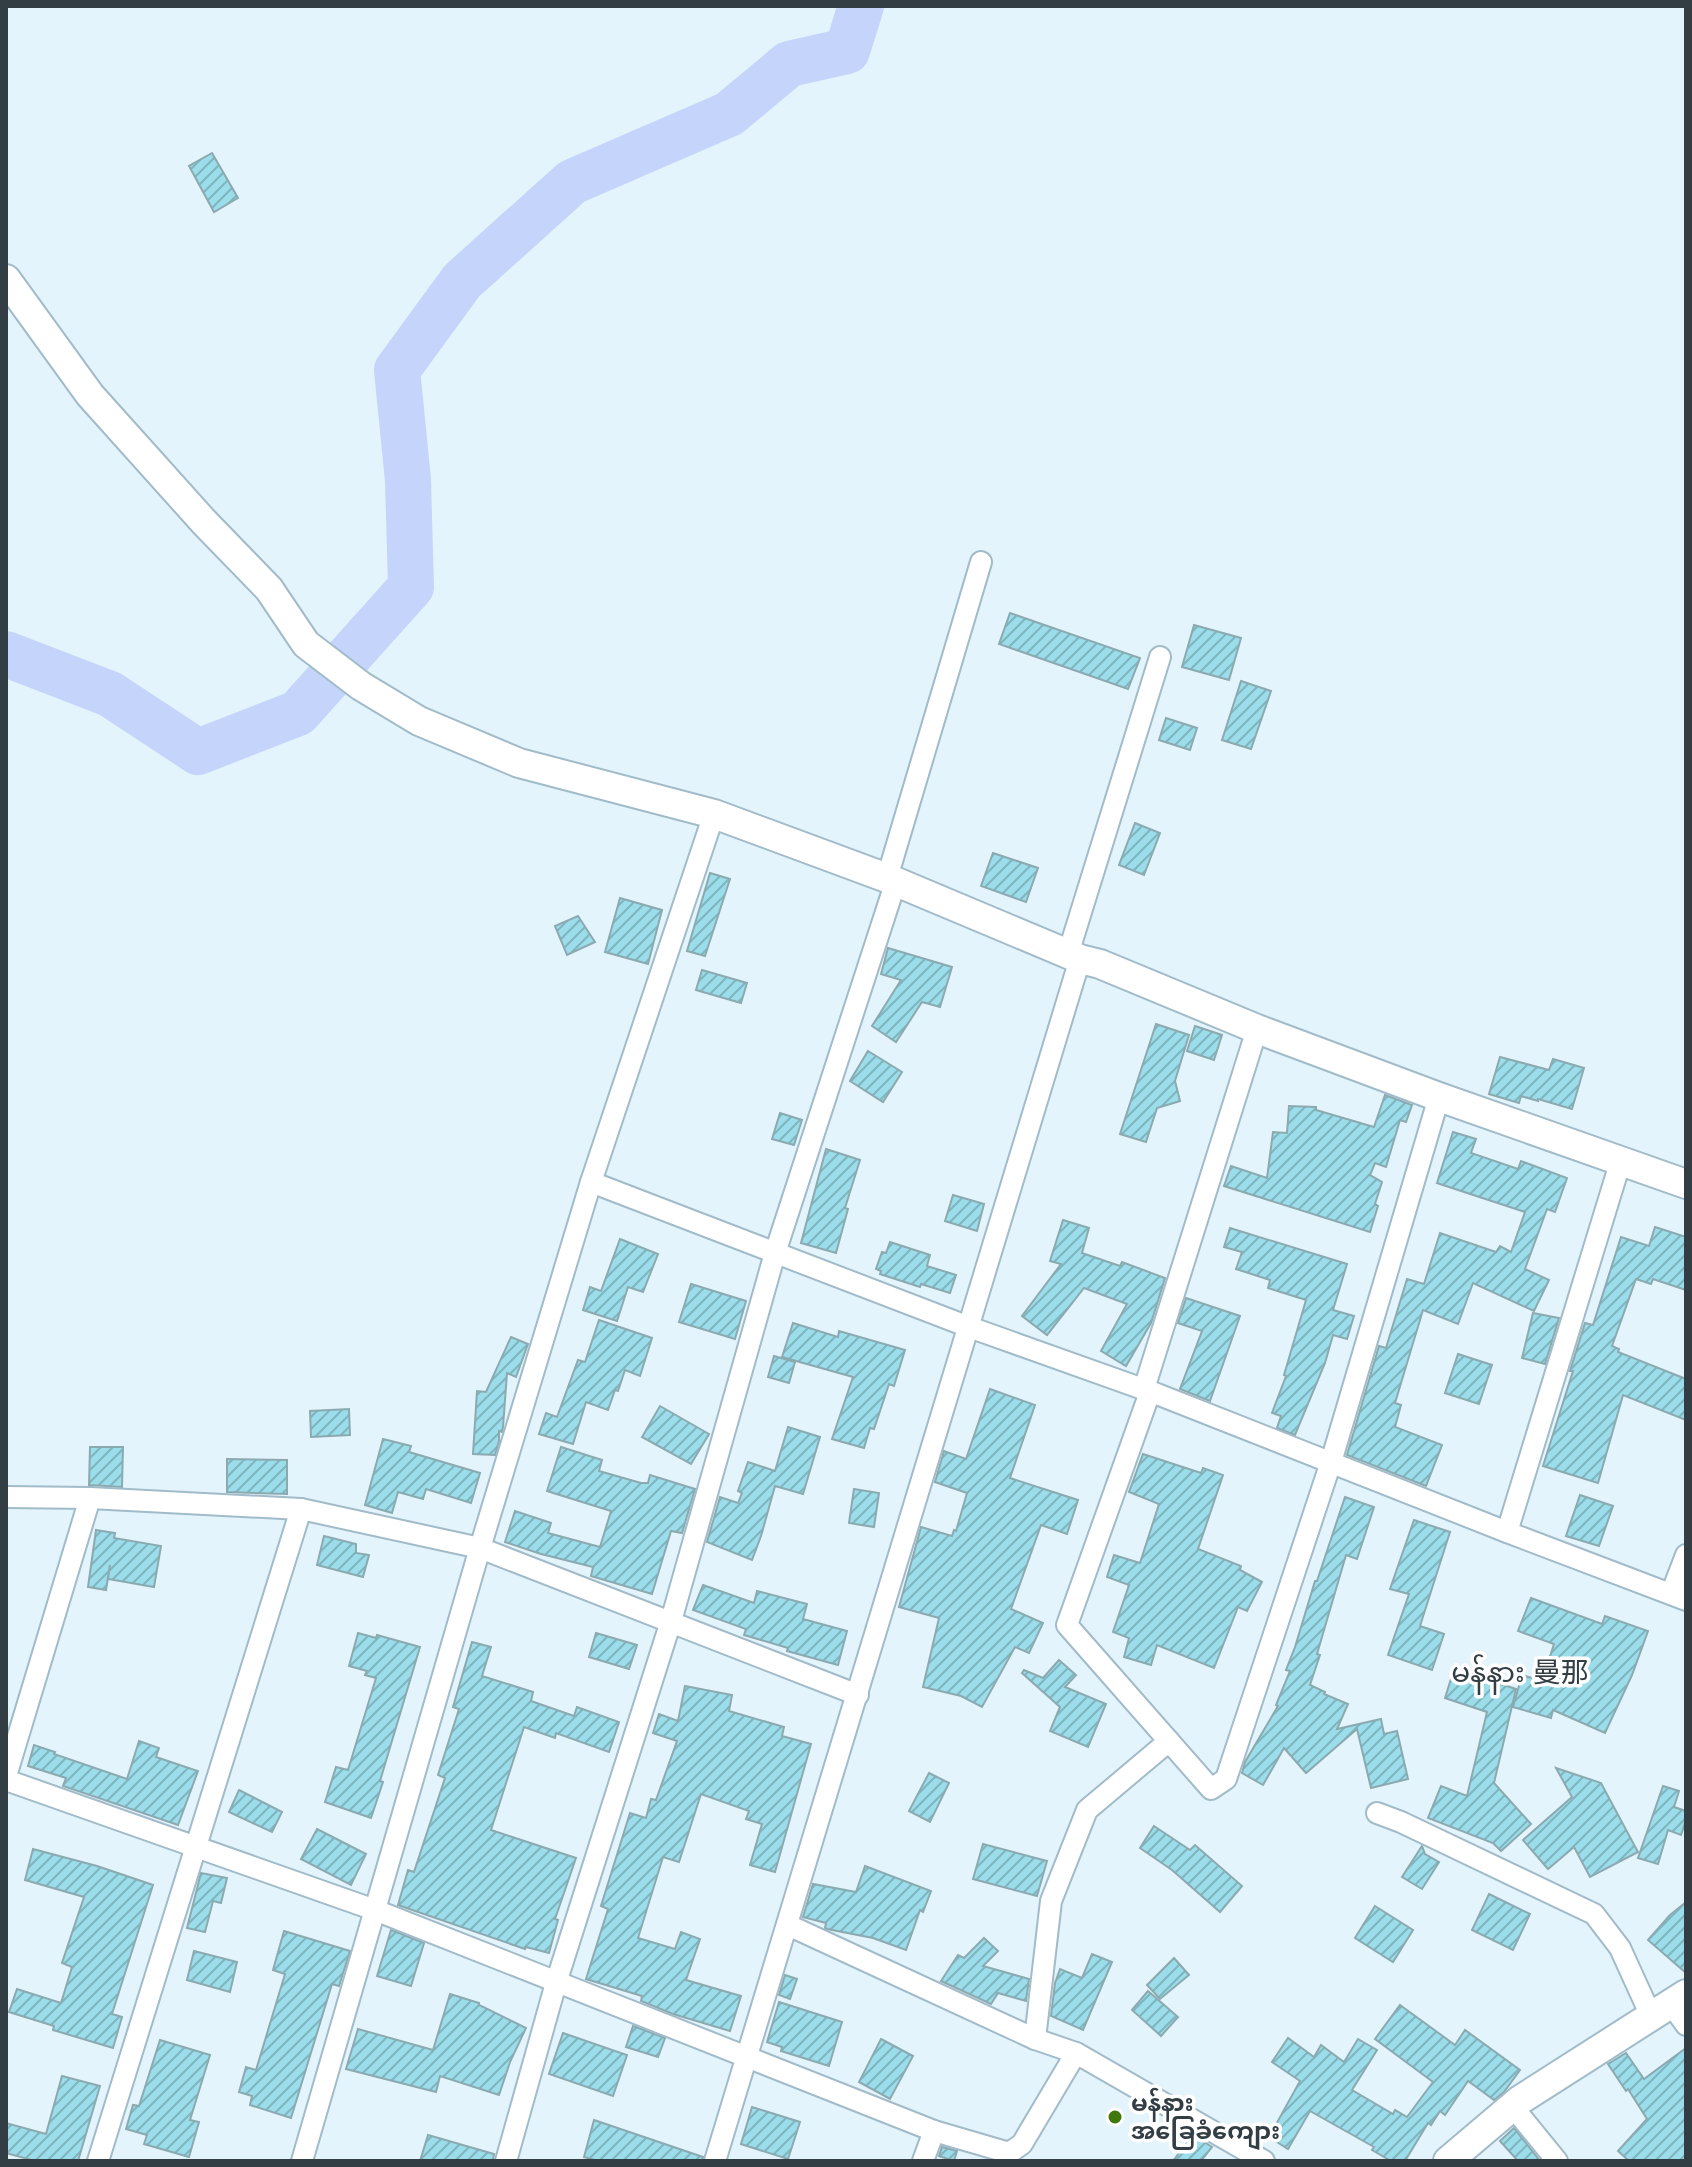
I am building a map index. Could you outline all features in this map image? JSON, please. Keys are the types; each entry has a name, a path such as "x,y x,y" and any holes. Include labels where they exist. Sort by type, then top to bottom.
{"street":[{"path":"6,279 90,395 269,589 306,644 361,686 419,721 519,763 714,814 892,880 1257,1029 1686,1184"},
{"path":"506,2161 556,1983 671,1621 775,1253 892,880 981,562"},
{"path":"715,2161 969,1327 1160,657"},
{"path":"302,2161 480,1548 591,1182 714,814"},
{"path":"1257,1029 1147,1390 1067,1625 1211,1789 1226,1779 1331,1462 1439,1097"},
{"path":"1507,1532 1621,1160"},
{"path":"591,1182 969,1327 1147,1390 1678,1597 1686,1555"},
{"path":"6,1497 90,1498 301,1509 480,1548 858,1695"},
{"path":"90,1498 6,1778 375,1910 934,2131 1006,2152 1022,2144 1076,2053"},
{"path":"98,2161 301,1509"},
{"path":"1035,2039 1051,1901 1087,1810 1169,1741"},
{"path":"1377,1813 1415,1828 1594,1914 1673,2010 1513,2107 1448,2161"},
{"path":"788,1925 1035,2039 1076,2053 1264,2161"},
{"path":"1513,2107 1557,2161"},
{"path":"923,2161 934,2131"}],"building":[{"path":"212,153 238,198 214,212 189,166"},
{"path":"1010,613 1140,658 1128,689 999,644"},
{"path":"1194,625 1241,638 1229,680 1182,667"},
{"path":"1241,681 1271,691 1251,749 1222,740"},
{"path":"1166,718 1197,728 1190,750 1159,740"},
{"path":"1135,823 1160,833 1144,875 1119,865"},
{"path":"993,853 1038,868 1026,902 981,886"},
{"path":"710,873 730,879 705,956 687,951"},
{"path":"620,898 662,910 648,964 605,952"},
{"path":"578,916 595,942 567,955 555,926"},
{"path":"888,948 952,967 940,1007 922,1002 896,1042 872,1026 901,980 881,974"},
{"path":"702,970 747,983 741,1003 696,990"},
{"path":"1156,1024 1189,1035 1175,1081 1180,1101 1157,1108 1146,1142 1120,1134"},
{"path":"1195,1026 1222,1035 1214,1060 1187,1051"},
{"path":"868,1051 902,1072 883,1102 850,1081"},
{"path":"1500,1057 1549,1070 1553,1059 1584,1068 1572,1109 1538,1099 1521,1096 1519,1103 1489,1094"},
{"path":"1385,1095 1412,1105 1406,1122 1400,1120 1386,1167 1375,1163 1370,1175 1382,1182 1370,1232 1224,1186 1231,1166 1267,1178 1273,1132 1287,1133 1289,1106 1316,1107 1316,1110 1374,1127"},
{"path":"780,1113 802,1120 794,1145 772,1139"},
{"path":"1453,1132 1476,1139 1471,1153 1518,1169 1521,1161 1567,1178 1555,1212 1547,1209 1525,1269 1549,1280 1534,1311 1473,1283 1458,1324 1423,1310 1395,1403 1401,1405 1395,1427 1442,1445 1426,1486 1347,1455 1379,1346 1386,1348 1407,1279 1424,1284 1440,1233 1496,1252 1500,1246 1511,1252 1525,1212 1437,1183"},
{"path":"826,1149 860,1160 845,1208 848,1209 836,1253 801,1243"},
{"path":"953,1195 984,1204 977,1231 945,1221"},
{"path":"1063,1220 1089,1228 1082,1253 1120,1266 1122,1262 1165,1278 1151,1323 1126,1366 1101,1351 1127,1304 1084,1288 1047,1335 1022,1316 1061,1264 1050,1261"},
{"path":"1655,1227 1686,1237 1686,1290 1653,1279 1651,1284 1636,1279 1612,1346 1619,1349 1618,1352 1686,1379 1686,1420 1623,1395 1598,1483 1543,1466 1585,1323 1593,1325 1621,1237 1649,1246"},
{"path":"1230,1228 1347,1264 1333,1310 1354,1316 1347,1339 1333,1335 1325,1363 1295,1435 1277,1428 1281,1416 1272,1413 1286,1376 1306,1300 1268,1288 1270,1280 1236,1269 1242,1252 1224,1247"},
{"path":"620,1239 658,1254 643,1292 628,1287 617,1321 583,1310 590,1287 601,1291"},
{"path":"890,1242 930,1255 927,1266 956,1275 950,1293 880,1274 881,1271 876,1269 882,1252 886,1253"},
{"path":"691,1284 746,1301 735,1339 679,1322"},
{"path":"1186,1298 1240,1316 1210,1401 1180,1389 1202,1331 1178,1323"},
{"path":"1533,1313 1559,1318 1545,1364 1522,1358"},
{"path":"599,1320 652,1338 640,1376 625,1370 608,1410 586,1402 573,1444 539,1434 546,1413 557,1417 578,1360 585,1362"},
{"path":"793,1323 838,1337 839,1331 905,1350 894,1386 889,1384 874,1429 870,1428 864,1448 832,1439 853,1377 782,1357"},
{"path":"511,1337 528,1344 516,1377 507,1373 503,1427 502,1432 499,1431 495,1455 473,1454 477,1391 486,1392"},
{"path":"1458,1354 1492,1365 1479,1404 1445,1393"},
{"path":"774,1356 795,1362 789,1383 768,1377"},
{"path":"990,1389 1035,1405 1010,1478 1078,1500 1067,1534 1041,1525 1011,1609 1043,1623 1029,1653 1015,1647 982,1707 961,1696 923,1687 939,1618 899,1607 921,1527 952,1536 956,1531 967,1493 935,1482 944,1451 966,1459"},
{"path":"660,1406 709,1434 691,1464 642,1437"},
{"path":"349,1409 350,1435 311,1437 310,1411"},
{"path":"788,1427 820,1437 803,1494 775,1486 752,1560 707,1542 720,1497 738,1503 742,1493 738,1491 748,1462 775,1471"},
{"path":"383,1439 411,1446 409,1452 480,1473 471,1503 426,1489 423,1499 398,1492 392,1513 365,1505"},
{"path":"90,1447 123,1447 122,1487 89,1485"},
{"path":"561,1447 602,1460 599,1471 641,1483 648,1483 650,1475 695,1489 682,1533 671,1531 652,1594 591,1576 593,1567 505,1542 515,1511 551,1523 548,1533 600,1547 611,1511 547,1491"},
{"path":"1143,1454 1201,1473 1203,1468 1223,1475 1198,1549 1241,1566 1240,1570 1262,1582 1247,1611 1238,1607 1214,1668 1157,1645 1151,1665 1124,1657 1129,1638 1113,1632 1129,1585 1107,1577 1114,1555 1140,1563 1159,1504 1129,1492"},
{"path":"227,1459 287,1460 287,1494 227,1492"},
{"path":"854,1489 879,1493 874,1527 849,1523"},
{"path":"1580,1495 1613,1506 1599,1546 1566,1536"},
{"path":"1345,1497 1374,1507 1357,1559 1346,1555 1310,1685 1348,1704 1337,1729 1381,1719 1384,1734 1397,1731 1408,1779 1371,1788 1357,1729 1306,1773 1284,1748 1263,1785 1242,1773 1245,1762 1278,1706 1290,1671 1286,1670"},
{"path":"1414,1520 1450,1532 1420,1626 1444,1634 1432,1670 1388,1655 1409,1594 1390,1589"},
{"path":"96,1530 115,1533 114,1538 161,1546 154,1587 108,1579 110,1565 106,1590 88,1587"},
{"path":"324,1536 356,1544 356,1553 369,1555 363,1577 317,1565"},
{"path":"703,1585 754,1603 757,1591 807,1604 803,1619 847,1631 838,1665 744,1635 746,1629 693,1610"},
{"path":"1531,1598 1602,1624 1605,1616 1648,1631 1605,1733 1553,1710 1551,1718 1513,1707 1522,1675 1542,1681 1554,1644 1518,1631"},
{"path":"358,1633 420,1647 371,1818 325,1802 336,1767 348,1770 376,1678 365,1675 367,1671 349,1666"},
{"path":"596,1633 637,1645 629,1669 589,1657"},
{"path":"472,1642 491,1647 482,1676 533,1692 531,1701 574,1716 577,1707 619,1722 609,1752 556,1733 555,1738 524,1727 491,1830 576,1858 555,1919 558,1920 549,1953 525,1949 398,1905 408,1870 414,1872 445,1778 438,1775 459,1709 453,1707"},
{"path":"1059,1660 1076,1675 1065,1687 1106,1704 1088,1747 1050,1731 1060,1707 1022,1673 1024,1670 1043,1678"},
{"path":"1454,1669 1516,1689 1494,1783 1531,1824 1501,1851 1493,1843 1428,1818 1441,1786 1467,1796 1487,1712 1445,1698"},
{"path":"685,1686 732,1695 729,1711 784,1727 782,1736 811,1744 775,1872 750,1865 762,1824 746,1819 749,1811 701,1794 679,1862 663,1857 638,1938 675,1949 681,1932 700,1939 686,1980 741,1996 730,2031 673,2014 641,2001 642,1996 586,1979 608,1909 601,1906 630,1813 646,1818 651,1799 656,1800 677,1741 653,1733 659,1714 678,1721"},
{"path":"139,1741 159,1748 156,1757 198,1771 178,1825 63,1786 66,1778 28,1766 34,1745 127,1779"},
{"path":"1556,1768 1601,1783 1638,1852 1590,1877 1574,1847 1548,1869 1523,1840 1572,1797"},
{"path":"929,1773 949,1783 930,1822 909,1811"},
{"path":"1663,1786 1679,1791 1674,1807 1686,1811 1686,1820 1681,1835 1668,1830 1658,1864 1638,1858"},
{"path":"239,1790 282,1812 272,1832 229,1812"},
{"path":"1154,1826 1190,1850 1195,1845 1242,1886 1220,1912 1172,1870 1140,1848"},
{"path":"317,1829 366,1854 351,1885 301,1859"},
{"path":"983,1844 1047,1861 1037,1896 973,1879"},
{"path":"1422,1846 1425,1854 1439,1862 1422,1889 1402,1877"},
{"path":"33,1849 153,1885 112,2014 122,2017 113,2048 53,2030 54,2026 9,2012 17,1989 61,2003 72,1967 62,1963 84,1897 25,1880"},
{"path":"865,1866 931,1891 923,1912 920,1910 906,1950 873,1938 827,1929 826,1923 803,1917 813,1884 856,1892"},
{"path":"201,1873 227,1878 221,1903 213,1901 205,1932 187,1928"},
{"path":"1489,1894 1530,1914 1513,1950 1472,1930"},
{"path":"1686,1902 1686,1973 1648,1940"},
{"path":"1375,1906 1413,1930 1393,1962 1355,1938"},
{"path":"391,1930 424,1943 411,1986 377,1976"},
{"path":"284,1931 350,1951 339,1986 332,1984 291,2118 250,2105 252,2096 239,2092 246,2067 256,2070 285,1974 273,1970"},
{"path":"984,1938 998,1951 983,1966 1029,1979 1026,2001 998,1993 991,2004 941,1981 958,1955 964,1958"},
{"path":"194,1951 237,1962 230,1992 187,1980"},
{"path":"1092,1954 1112,1962 1083,2030 1051,2016 1060,1969 1082,1978"},
{"path":"1174,1958 1189,1975 1160,1999 1147,1985"},
{"path":"785,1975 797,1979 790,1999 779,1995"},
{"path":"1148,1991 1178,2017 1161,2036 1132,2010"},
{"path":"450,1994 479,2003 526,2028 499,2095 440,2076 436,2092 346,2069 358,2029 433,2050"},
{"path":"779,2002 842,2022 829,2066 781,2051 782,2047 767,2042"},
{"path":"1400,2005 1455,2045 1465,2030 1520,2070 1494,2100 1468,2081 1445,2115 1440,2111 1431,2125 1428,2123 1405,2161 1391,2161 1372,2150 1374,2147 1310,2111 1288,2149 1269,2137 1300,2081 1272,2062 1288,2038 1314,2057 1321,2045 1344,2062 1358,2039 1377,2050 1352,2090 1393,2114 1395,2110 1407,2117 1433,2082 1375,2039"},
{"path":"633,2026 665,2038 658,2057 626,2047"},
{"path":"563,2033 627,2055 613,2096 549,2074"},
{"path":"881,2039 913,2056 890,2099 859,2082"},
{"path":"160,2040 210,2055 190,2120 199,2122 189,2157 144,2144 147,2135 126,2129 133,2105 139,2106"},
{"path":"1686,2048 1686,2161 1629,2161 1618,2151 1647,2119 1608,2064 1626,2053 1644,2079"},
{"path":"62,2076 100,2086 78,2161 35,2161 6,2153 6,2123 46,2134"},
{"path":"752,2107 800,2122 788,2159 741,2144"},
{"path":"594,2120 703,2157 702,2161 598,2161 584,2157"},
{"path":"1514,2128 1540,2161 1518,2161 1500,2141"},
{"path":"428,2135 494,2154 493,2161 420,2161"},
{"path":"1193,2135 1212,2147 1201,2161 1173,2161"},
{"path":"942,2147 957,2151 954,2161 939,2156"}],"waterway":[{"path":"6,654 110,694 198,752 298,713 411,587 408,480 397,370 462,281 572,182 729,114 789,64 847,51 861,6"}],"place":[{"name":"မန်နား အခြေခံကျေား","path":"1115,2117"}],"district":[{"name":"မန်နား 曼那","path":"1520,1672"}]}
